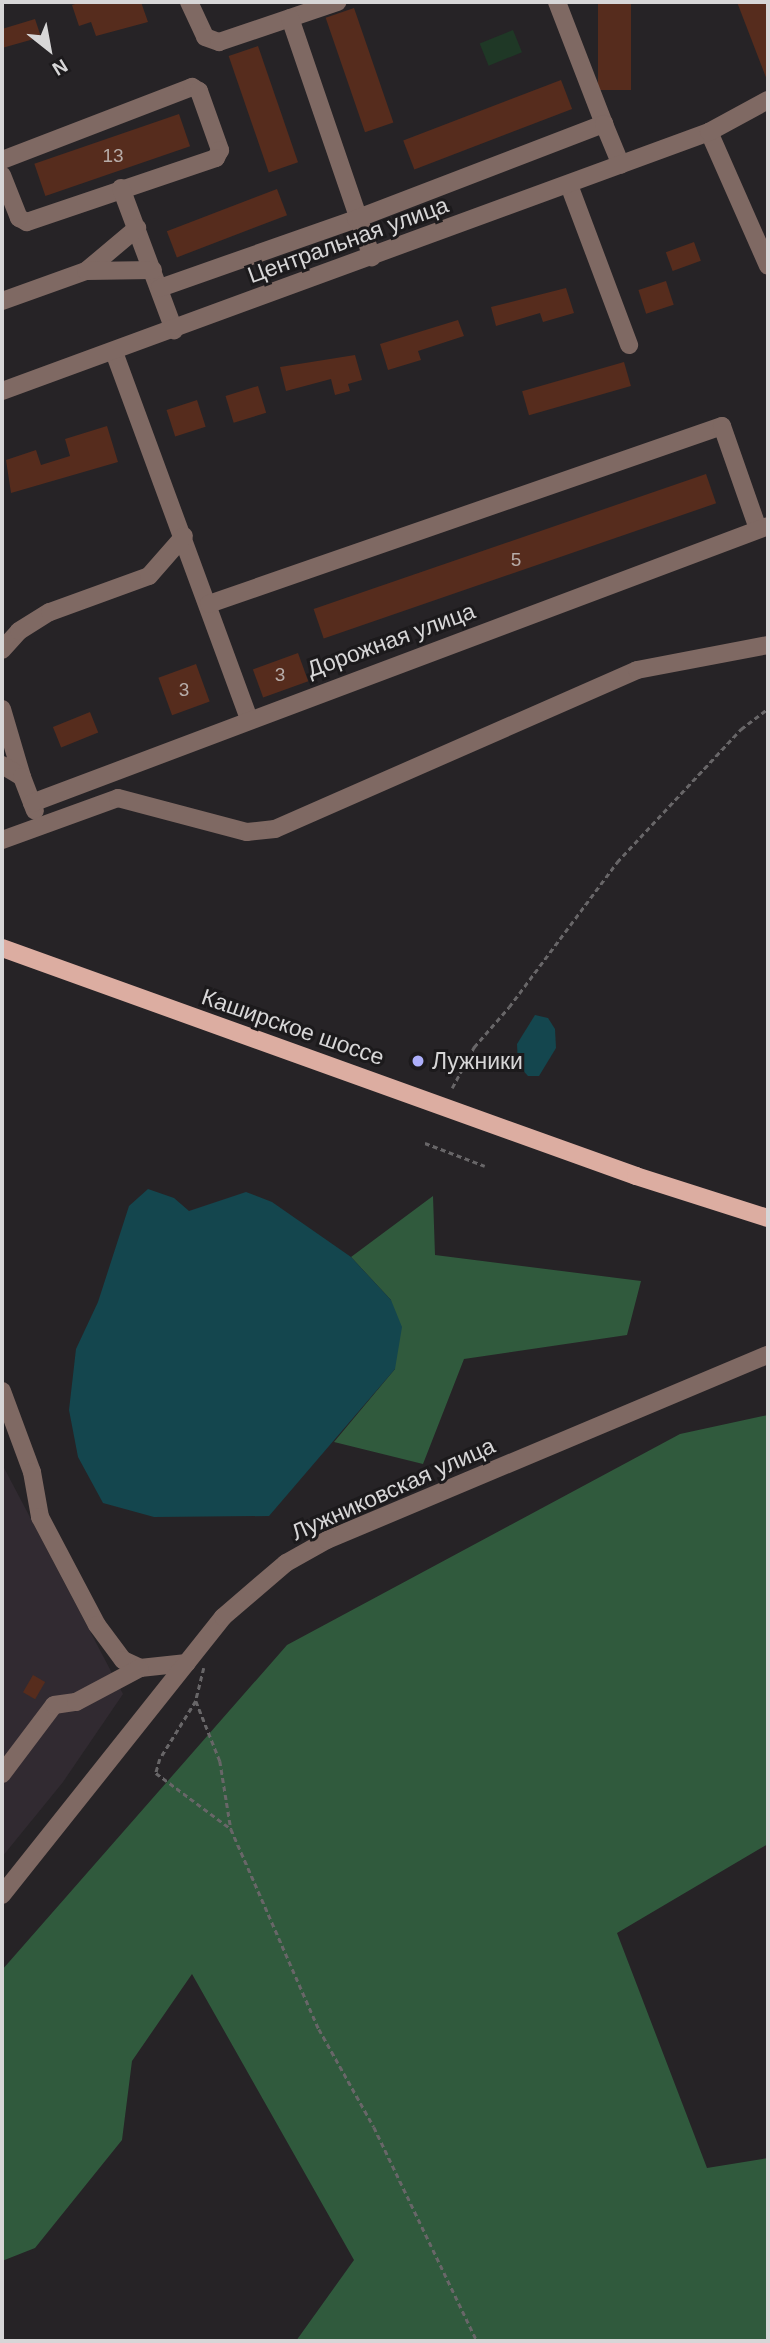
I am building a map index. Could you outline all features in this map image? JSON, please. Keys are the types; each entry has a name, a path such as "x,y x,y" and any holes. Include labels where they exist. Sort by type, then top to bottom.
{"main road":[{"name":"Каширское шоссе","path":"2,948 636,1176 768,1218"}],"street":[{"path":"189,2 205,37 219,42 337,2"},
{"path":"557,2 621,165"},
{"path":"290,18 356,219 372,257"},
{"path":"2,160 191,87 199,91 220,150 216,158 27,222 19,218 2,175"},
{"name":"Центральная улица","path":"2,391 709,132 768,100"},
{"path":"160,288 356,219 604,124"},
{"path":"709,132 768,266"},
{"path":"569,185 629,345"},
{"path":"121,188 174,330"},
{"path":"86,271 136,228"},
{"path":"2,301 86,271 153,270"},
{"path":"114,352 184,536 249,719"},
{"path":"209,604 722,426 763,527"},
{"name":"Дорожная улица","path":"32,803 763,527"},
{"path":"2,650 19,631 50,612 149,576 184,536"},
{"path":"2,840 118,798 247,832 275,828 636,670 768,645"},
{"path":"2,709 39,825"},
{"path":"2,765 22,777"},
{"name":"Лужниковская улица","path":"4,1888 200,1647 249,1591 286,1563 327,1541 768,1354"},
{"path":"2,1391 32,1472 40,1517 97,1625 123,1660 140,1668"},
{"path":"2,1774 54,1705 76,1702 140,1668 187,1663"}],"path":[{"path":"452,1088 474,1047 509,1007 617,862 741,729 768,709"},
{"path":"425,1143 485,1166"},
{"path":"200,1647 205,1675 196,1701 160,1759 156,1773 230,1829"},
{"path":"196,1701 220,1761 230,1829 318,2029 374,2127 477,2341"}],"shaded area":[{"path":"2,1464 123,1694 63,1782 2,1857"}],"green space":[{"path":"513,30 522,52 489,66 480,43"},
{"path":"433,1196 435,1255 641,1281 627,1335 464,1359 423,1464 334,1442 395,1369 391,1300 351,1257"},
{"path":"768,1415 768,1844 617,1933 707,2168 768,2158 768,2341 296,2341 354,2260 192,1974 132,2061 122,2140 35,2248 2,2261 2,1970 287,1645 680,1434"}],"water":[{"path":"535,1015 548,1018 555,1029 556,1048 539,1076 528,1076 518,1065 517,1044"},
{"path":"148,1189 174,1198 189,1211 246,1192 272,1202 351,1257 391,1300 402,1327 395,1369 269,1516 154,1517 103,1503 78,1457 69,1410 76,1349 98,1302 129,1206"}],"building":[{"path":"82,2 141,2 148,22 96,36 91,22 79,26 72,5"},
{"path":"598,2 631,2 631,90 598,90"},
{"path":"737,2 768,2 768,80 767,80"},
{"path":"354,8 393,122 365,132 326,18"},
{"path":"35,19 41,37 2,48 2,29"},
{"path":"258,46 298,162 269,172 229,56"},
{"path":"561,80 572,109 414,170 403,141"},
{"path":"179,114 190,146 45,196 34,164"},
{"path":"277,189 287,215 177,257 167,231"},
{"path":"694,242 701,261 673,271 666,252"},
{"path":"666,281 674,305 646,314 638,290"},
{"path":"566,288 574,313 543,322 540,313 496,326 491,307"},
{"path":"458,320 464,336 418,351 421,360 388,370 380,344"},
{"path":"355,355 362,380 348,384 350,391 335,395 331,379 286,391 280,367"},
{"path":"624,362 631,386 529,415 522,391"},
{"path":"258,386 266,413 234,423 225,396"},
{"path":"197,400 206,427 175,437 167,410"},
{"path":"107,426 118,462 11,493 6,460 36,450 41,465 70,456 65,439"},
{"path":"706,474 716,503 324,638 314,609"},
{"path":"298,653 308,681 263,698 253,669"},
{"path":"196,664 210,702 172,715 158,678"},
{"path":"90,712 98,732 61,747 53,727"},
{"path":"33,1675 45,1682 35,1699 23,1692"}],"place":[{"name":"Лужники","path":"418,1061"}]}
